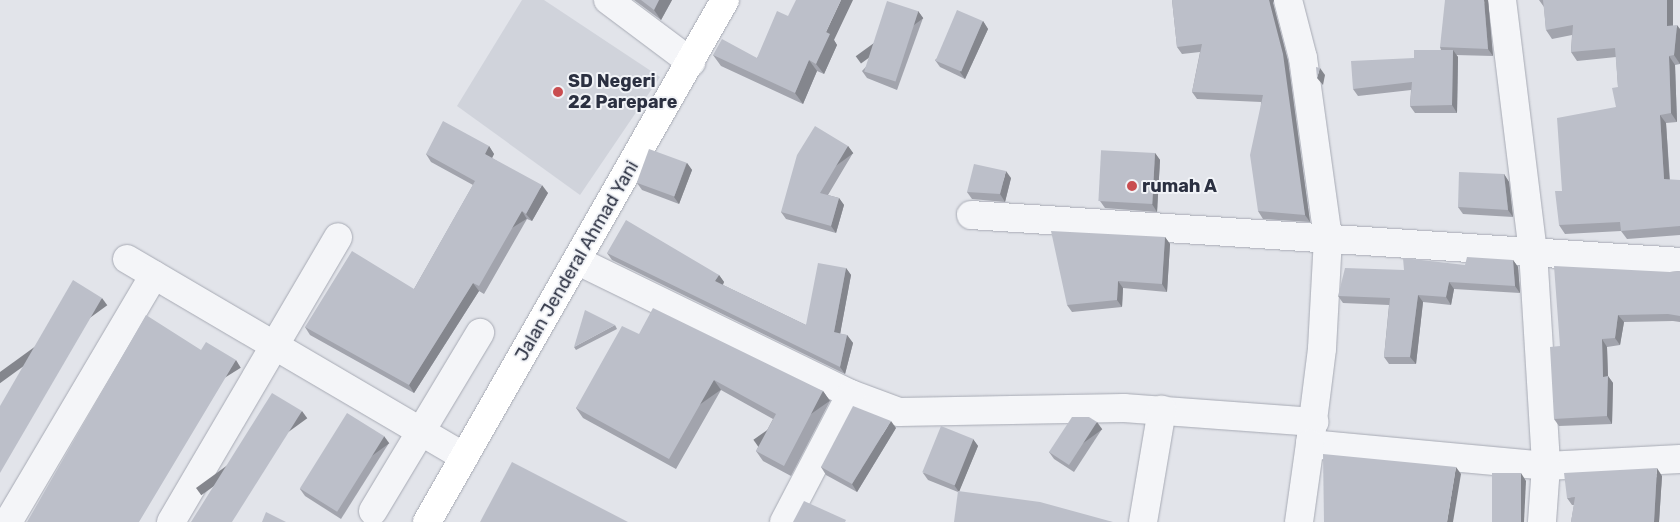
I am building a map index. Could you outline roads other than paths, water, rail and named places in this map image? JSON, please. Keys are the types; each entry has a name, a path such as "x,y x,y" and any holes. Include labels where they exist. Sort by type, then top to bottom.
{"highway":[{"name":"Jalan Jenderal Ahmad Yani","path":"427,522 578,261 724,0"}],"street":[{"path":"608,0 691,62"},
{"path":"1288,0 1303,58 1328,238 1312,433 1299,522"},
{"path":"1502,0 1533,251 1546,466 1542,522"},
{"path":"971,215 1533,251 1597,260 1680,262"},
{"path":"171,522 338,237"},
{"path":"127,259 464,458"},
{"path":"578,261 852,394 907,413 1162,410 1546,466 1680,459"},
{"path":"8,522 154,275"},
{"path":"373,511 418,430 480,333"},
{"path":"784,522 852,394"},
{"path":"1143,522 1162,410"}],"place":[{"name":"SD Negeri 22 Parepare","path":"558,92"},
{"name":"rumah A","path":"1132,186"}]}
